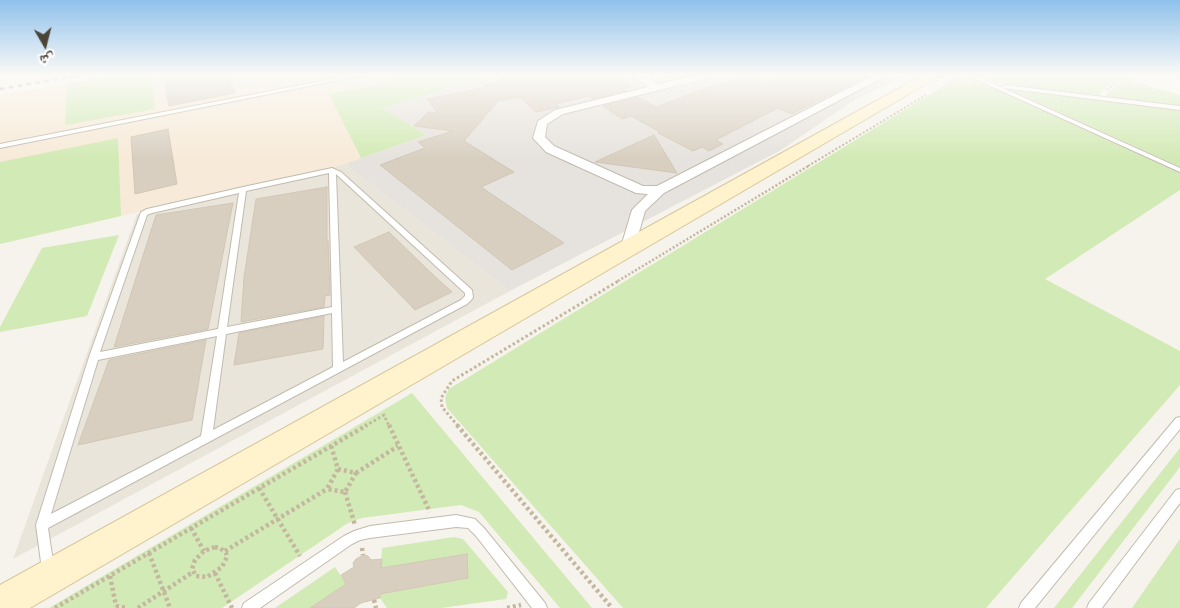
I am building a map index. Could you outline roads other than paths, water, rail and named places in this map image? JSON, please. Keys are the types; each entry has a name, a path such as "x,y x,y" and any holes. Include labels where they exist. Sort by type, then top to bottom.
{"main road":[{"path":"0,605 50,582 629,244 893,102"},
{"path":"0,588 50,582"}],"street":[{"path":"598,102 558,112 542,123 539,138 550,149 640,190 659,190"},
{"path":"629,244 639,210 659,190 829,102"}],"lane":[{"path":"0,146 222,102"},
{"path":"1031,102 1180,170"},
{"path":"1134,102 1180,108"},
{"path":"332,170 338,369"},
{"path":"42,525 464,302 469,297 469,292 339,173 332,170 243,189 144,214 94,357 42,525 50,582"},
{"path":"206,438 243,189"},
{"path":"94,357 336,309"},
{"path":"1026,608 1180,421"},
{"path":"1094,608 1180,494"},
{"path":"249,608 358,535 456,522 471,523 480,532 540,608"}]}
